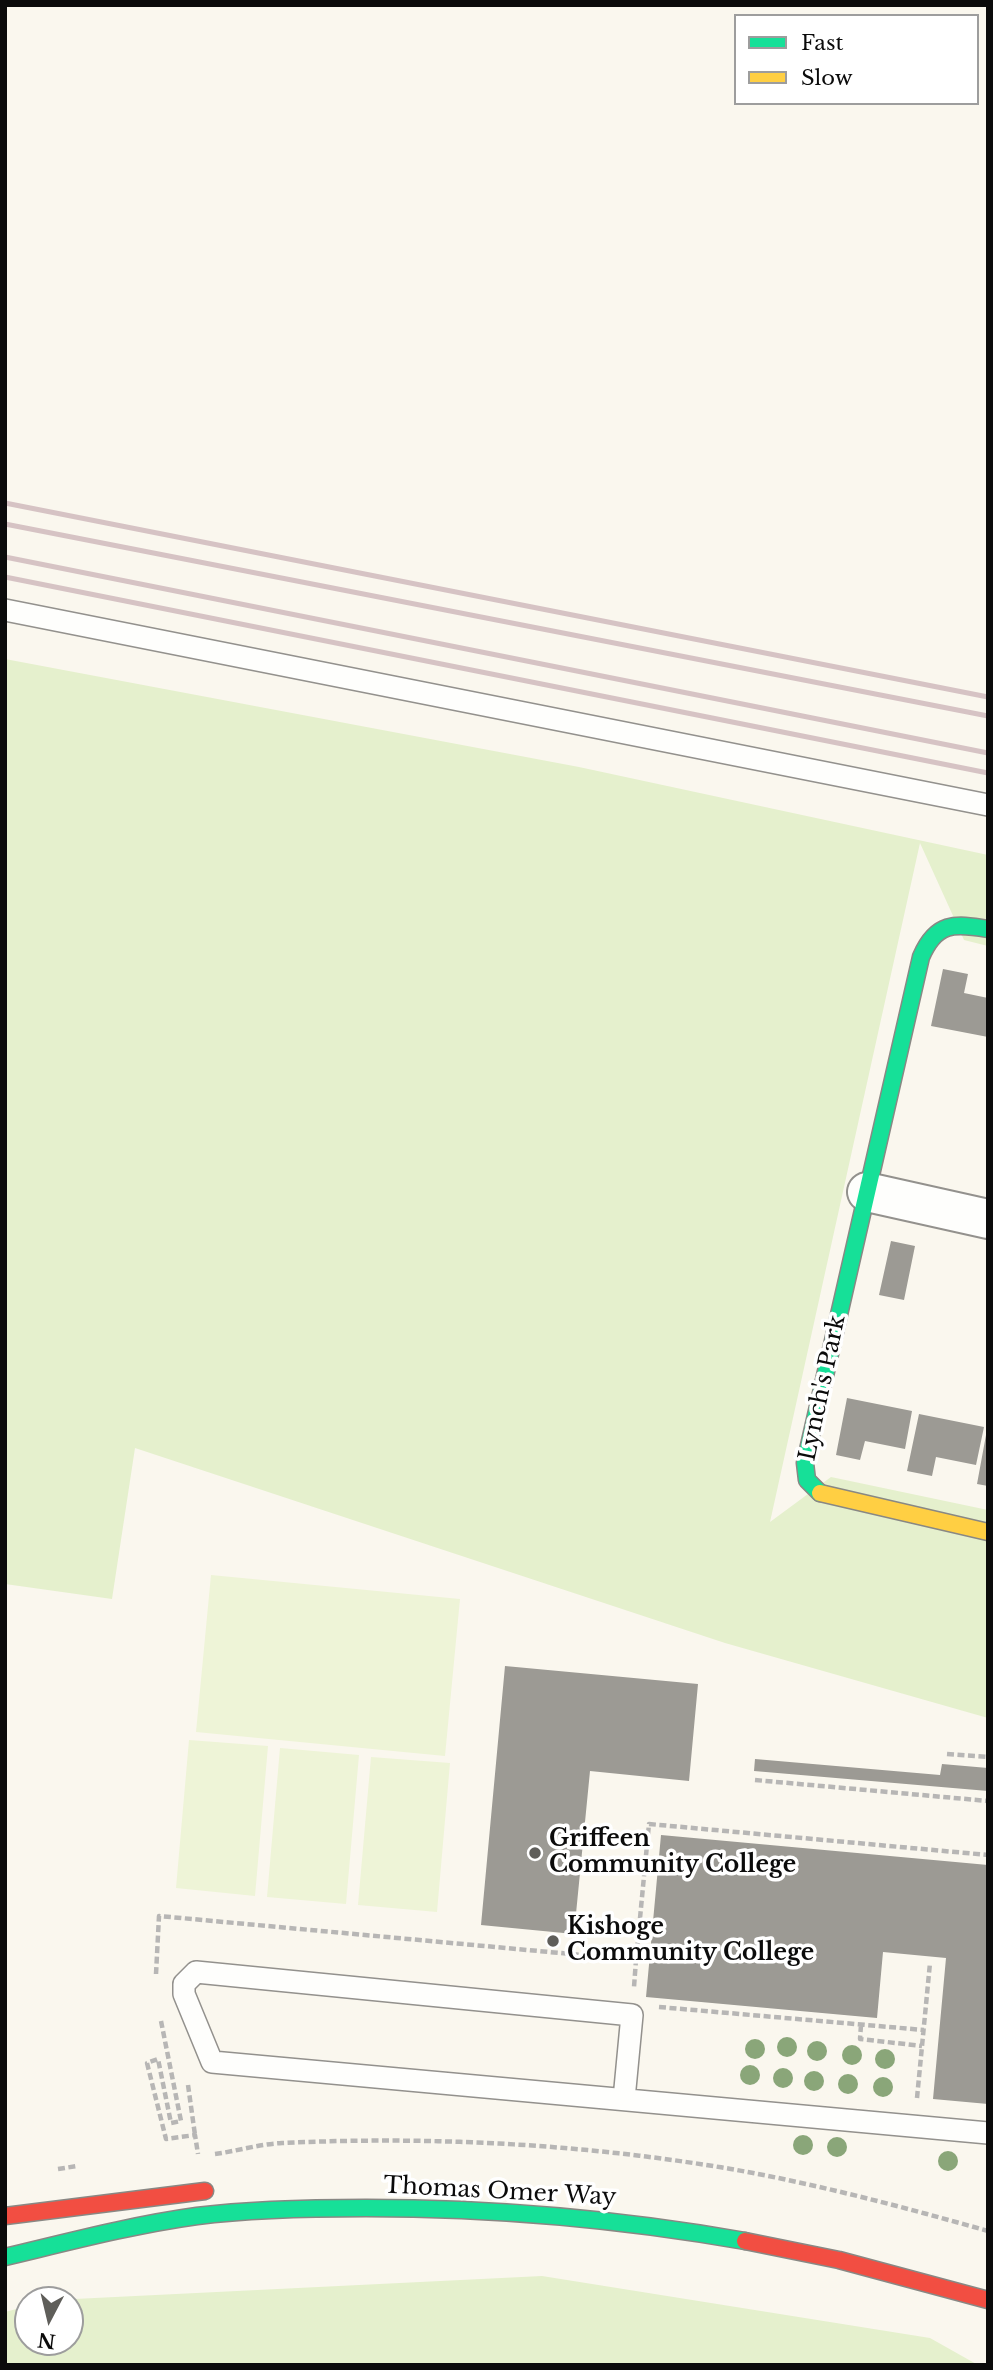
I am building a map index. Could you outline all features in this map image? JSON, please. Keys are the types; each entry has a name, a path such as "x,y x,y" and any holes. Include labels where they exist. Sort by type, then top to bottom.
{"street":[{"name":"Lynch's Park","path":"988,929 967,924 945,926 928,937 921,957 805,1463 807,1480 823,1496 988,1532"},
{"path":"867,1192 988,1219"},
{"path":"5,2216 220,2190"},
{"name":"Thomas Omer Way","path":"5,2257 172,2220 332,2208 451,2208 574,2215 700,2231 826,2256 988,2300"}],"lane":[{"path":"5,610 988,805"},
{"path":"624,2099 632,2015 196,1972 184,1984 184,1994 212,2062 988,2133"}],"path":[{"path":"947,1754 988,1758"},
{"path":"755,1780 988,1801"},
{"path":"636,1960 649,1824 988,1855"},
{"path":"916,2105 930,1964"},
{"path":"646,2006 923,2030"},
{"path":"861,2025 860,2039 922,2046"},
{"path":"188,2085 195,2135"},
{"path":"186,2156 279,2143 417,2140 559,2147 731,2169 889,2203 988,2231"},
{"path":"56,2169 81,2166"}],"green space":[{"path":"5,659 579,767 988,855 988,946 964,940 920,843 770,1522 831,1477 988,1510 988,1718 725,1643 135,1448 112,1599 5,1584"},
{"path":"211,1575 460,1599 445,1756 196,1732"},
{"path":"189,1740 268,1746 255,1896 176,1888"},
{"path":"280,1748 359,1755 346,1904 267,1897"},
{"path":"371,1757 450,1763 437,1912 358,1905"},
{"path":"542,2276 930,2338 978,2365 5,2365 5,2312 14,2310 14,2356 84,2356 84,2299"}],"building":[{"path":"943,969 968,974 964,993 988,998 988,1037 931,1026"},
{"path":"891,1241 915,1246 904,1300 879,1295"},
{"path":"847,1398 912,1411 905,1449 865,1441 860,1460 836,1455"},
{"path":"919,1414 984,1427 976,1465 936,1457 932,1476 907,1471"},
{"path":"988,1435 988,1486 977,1484"},
{"name":"Griffeen Community College","path":"505,1666 698,1684 689,1781 590,1771 574,1934 481,1925"},
{"path":"755,1759 940,1775 942,1764 988,1768 988,1791 754,1771"},
{"path":"661,1835 988,1865 988,2104 933,2099 946,1958 883,1952 877,2018 646,1997"}],"railway":[{"path":"5,503 988,697"},
{"path":"5,524 988,716"},
{"path":"5,557 988,753"},
{"path":"5,577 988,773"}],"traffic: fast":[{"path":"820,1493 807,1480 805,1463 921,957 933,937 947,928 965,926 988,929"},
{"path":"5,2257 100,2234 197,2216 303,2209 366,2208 509,2213 604,2221 745,2241"}],"traffic: slow":[{"path":"820,1493 988,1532"}],"traffic: jam":[{"path":"5,2216 205,2191"},
{"path":"745,2241 839,2260 988,2300"}],"place":[{"name":"Griffeen Community College","path":"535,1853"},
{"name":"Kishoge Community College","path":"553,1941"}]}
